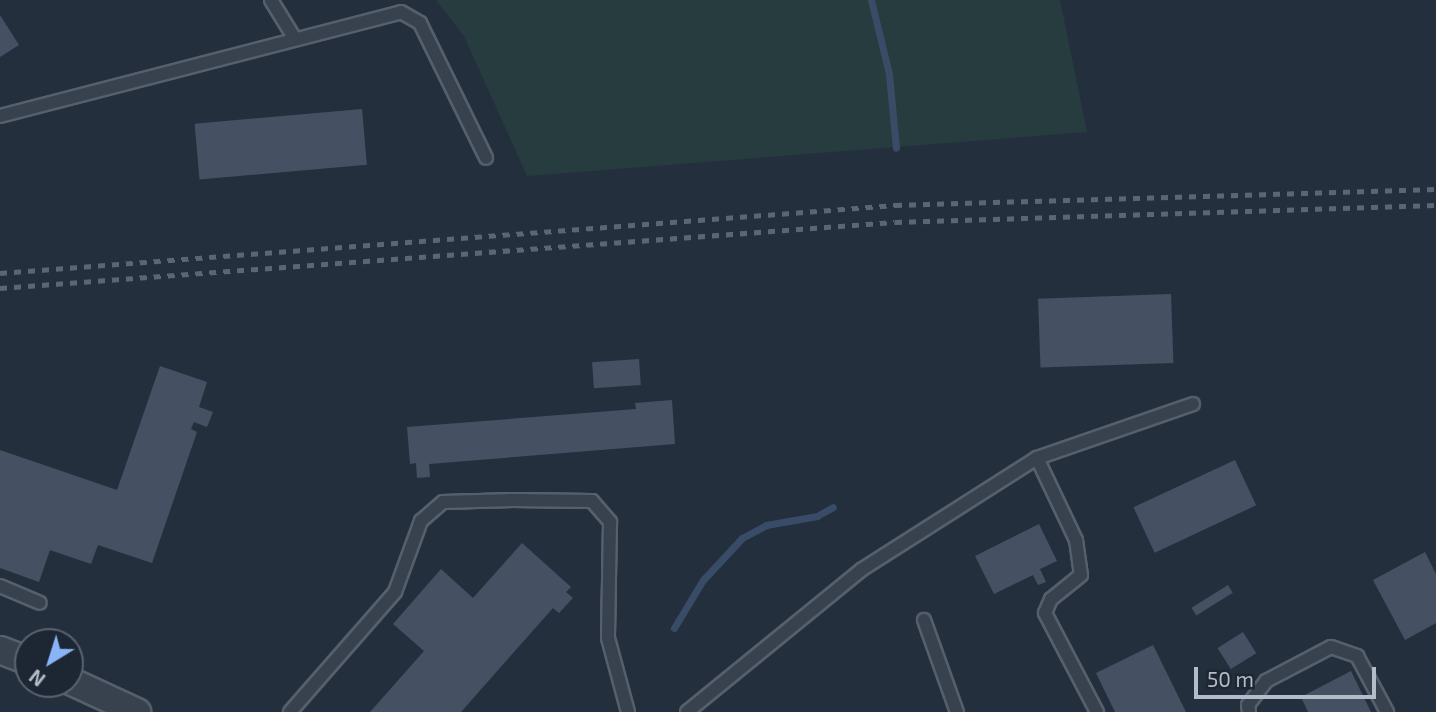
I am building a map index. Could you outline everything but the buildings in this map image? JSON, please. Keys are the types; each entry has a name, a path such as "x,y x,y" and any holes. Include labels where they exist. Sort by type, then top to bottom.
{"street":[{"path":"84,687 137,712"}],"lane":[{"path":"271,0 295,39"},
{"path":"0,116 401,12 420,23 486,158"},
{"path":"687,712 861,570 1037,458 1194,404"},
{"path":"1037,458 1076,540 1081,575 1051,599 1045,613 1097,712"},
{"path":"290,712 394,592 422,521 443,502 592,501 610,522 608,638 628,712"},
{"path":"0,586 40,603"},
{"path":"924,620 957,712"},
{"path":"1249,712 1248,705 1266,681 1331,647 1357,656 1387,712"}],"green space":[{"path":"436,0 1060,0 1087,132 527,176 464,36"}],"waterway":[{"path":"871,0 889,74 896,148"},
{"path":"674,628 703,580 742,538 766,525 817,516 833,507"}],"railway":[{"path":"0,273 895,205 1436,189"},
{"path":"0,288 895,222 1436,205"}]}
